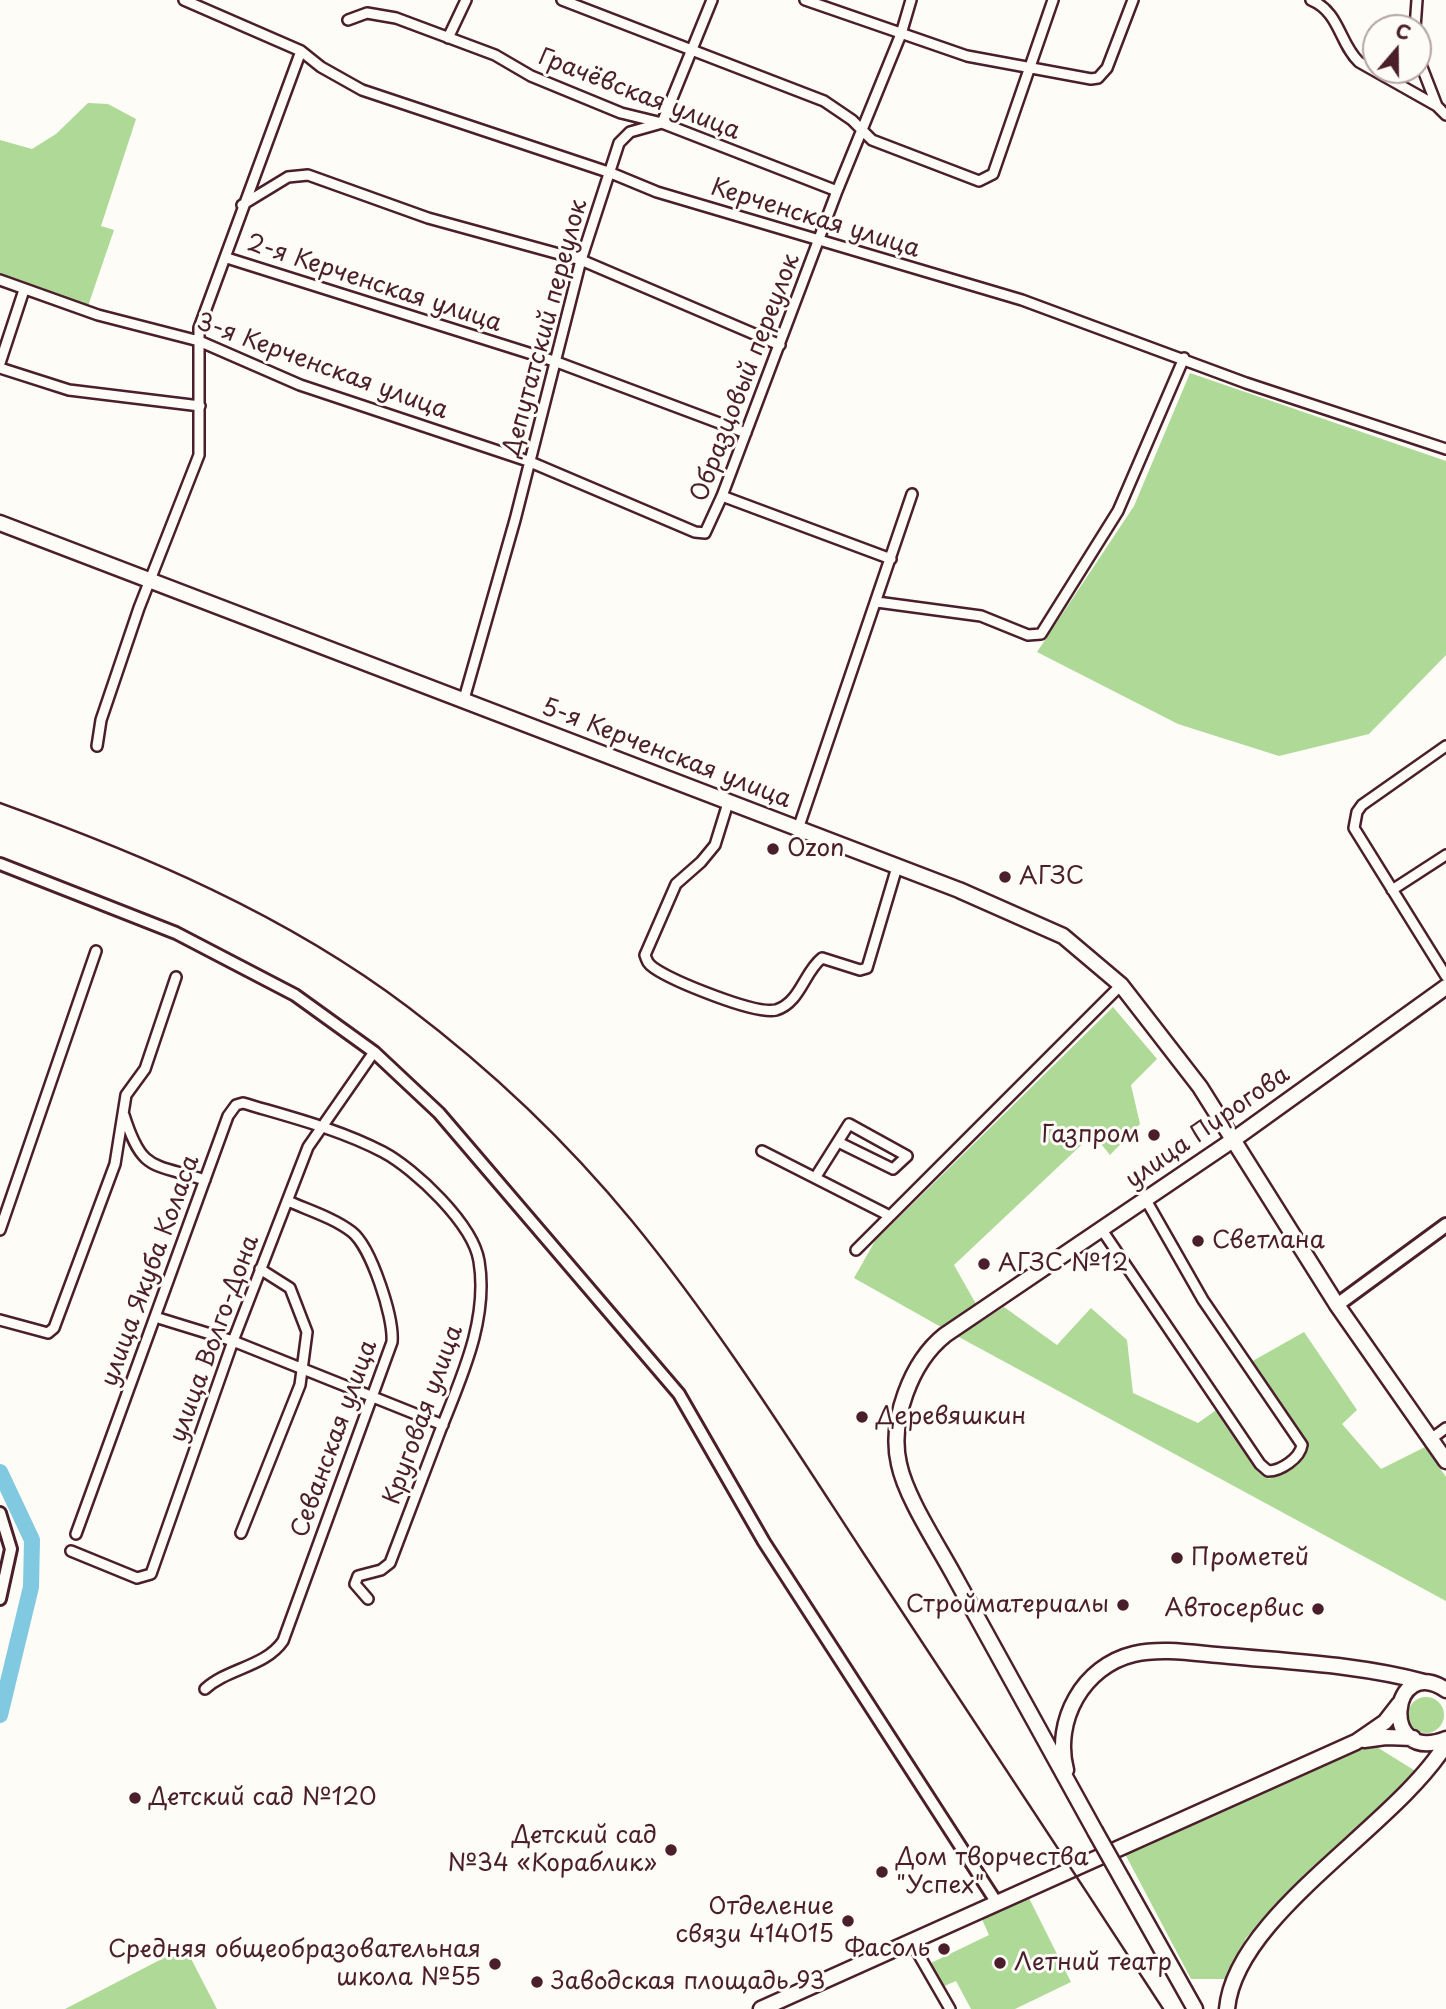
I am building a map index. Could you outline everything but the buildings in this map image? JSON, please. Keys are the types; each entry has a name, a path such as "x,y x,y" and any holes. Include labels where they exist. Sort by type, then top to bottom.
{"main road":[{"name":"5-я Керченская улица","path":"0,523 1001,906 1063,936 1121,985 1200,1087 1337,1304 1446,1461"},
{"name":"улица Пирогова","path":"1072,1788 929,1529 899,1465 899,1419 922,1358 945,1335 1233,1140 1446,987"},
{"path":"1337,1304 1446,1225"},
{"path":"1195,2009 1072,1788 1062,1754 1063,1739 1076,1696 1095,1674 1133,1654 1180,1652 1375,1670 1426,1682 1446,1690"},
{"path":"761,2009 1356,1742 1385,1722 1408,1689 1426,1682 1446,1679"},
{"path":"1399,1704 1399,1721 1404,1731 1413,1738"},
{"path":"1356,1742 1380,1737 1413,1738 1427,1743 1446,1742"},
{"path":"1227,2009 1232,1984 1250,1946 1413,1787 1446,1742"}],"street":[{"name":"Керченская улица","path":"184,0 302,51 321,67 362,90 611,173 657,191 818,242 1022,300 1246,383 1446,449"},
{"path":"448,38 466,0"},
{"path":"562,0 824,101 852,120 861,132 872,140 974,181 985,180 993,174 1054,0"},
{"path":"662,123 712,0"},
{"path":"805,0 967,56 1085,79 1098,78 1103,74 1133,0"},
{"name":"Образцовый переулок","path":"705,533 722,496 837,191 901,34 911,0"},
{"path":"1311,0 1330,12 1350,54 1362,63"},
{"name":"Грачёвская улица","path":"348,20 367,13 381,13 495,55 531,76 608,107 662,123 837,191"},
{"path":"97,746 101,720 150,580 200,455 199,328 227,258 242,205 302,51"},
{"path":"1404,84 1446,115"},
{"path":"1428,84 1437,106"},
{"name":"Депутатский переулок","path":"464,699 581,260 623,137 662,123"},
{"path":"242,205 288,177 308,175 428,218 581,260 779,345"},
{"name":"2-я Керченская улица","path":"227,258 554,361 746,432"},
{"name":"3-я Керченская улица","path":"0,280 98,315 199,341 300,385 528,461 695,533 705,533"},
{"path":"0,363 24,290"},
{"path":"877,601 981,616 1028,635 1041,634 1118,511 1184,358"},
{"path":"0,368 69,390 200,406"},
{"path":"797,830 912,494"},
{"path":"722,496 891,559"},
{"path":"1446,746 1362,805 1355,821 1356,834 1446,976"},
{"path":"728,803 715,845 701,862 676,884 645,955 647,962 654,969 705,991 758,1009 776,1010 789,1004 822,958 860,970 867,968 897,867"},
{"path":"1392,890 1446,855"},
{"path":"0,864 185,937 295,995 374,1052 439,1113 679,1394 764,1542 997,1903"},
{"path":"0,1230 96,951"},
{"path":"0,1320 52,1331 115,1164 126,1095 145,1069 176,977"},
{"path":"856,1250 1121,985"},
{"name":"улица Волго-Дона","path":"71,1551 137,1578 151,1574 233,1341 308,1147 320,1126 374,1052"},
{"name":"улица Якуба Коласа","path":"76,1534 228,1116 236,1105 243,1103 320,1126"},
{"path":"122,1110 139,1154 148,1162 205,1180"},
{"path":"815,1178 849,1124 907,1156 893,1170 838,1142"},
{"name":"Круговая улица","path":"320,1126 385,1153 430,1189 460,1221 474,1245 479,1261 479,1312 469,1356 390,1563 381,1570 358,1576 355,1584 368,1599"},
{"path":"762,1151 890,1216"},
{"name":"Севанская улица","path":"205,1689 214,1681 276,1651 283,1641 392,1342 389,1306 353,1232 288,1200"},
{"path":"1102,1230 1260,1464 1268,1471 1277,1471 1299,1454 1302,1445 1203,1300 1146,1200"},
{"path":"241,1533 300,1385 307,1332 297,1298 282,1280 260,1269"},
{"path":"155,1317 233,1341 443,1425"},
{"path":"1431,1439 1446,1428"},
{"path":"0,1513 11,1549 0,1599"},
{"path":"912,1943 950,2009"}],"green space":[{"path":"88,103 108,104 136,119 101,226 114,230 87,309 0,275 0,140 32,149 56,134"},
{"path":"1190,373 1446,461 1446,655 1369,734 1279,756 1178,724 1037,652 1134,506"},
{"path":"1113,1007 1157,1059 1131,1085 1140,1124 1110,1155 1093,1134 954,1265 976,1304 941,1327 854,1278 875,1241"},
{"path":"1004,1307 1057,1345 1091,1308 1127,1340 1133,1393 1198,1423 1219,1408 1269,1479 1303,1453 1302,1445 1242,1367 1304,1332 1357,1410 1342,1424 1381,1469 1425,1447 1446,1477 1446,1601 957,1336"},
{"path":"1426,1697 1439,1702 1444,1715 1439,1728 1426,1733 1413,1728 1408,1715 1413,1702"},
{"path":"1372,1744 1417,1772 1246,1938 1226,1979 1191,1979 1124,1852"},
{"path":"1028,1896 1071,1982 1015,2009 971,2009 956,1981 942,1987 931,1963 989,1935 981,1917"},
{"path":"185,1947 217,2009 65,2009"}],"waterway":[{"path":"0,1472 32,1540 31,1587 0,1715"}],"railway":[{"path":"0,803 160,866 263,915 313,943 439,1031 498,1081 554,1135 632,1221 724,1343 1163,2009"}],"place":[{"name":"Ozon","path":"773,849"},
{"name":"АГЗС","path":"1005,877"},
{"name":"Газпром","path":"1154,1135"},
{"name":"Светлана","path":"1198,1241"},
{"name":"АГЗС №12","path":"984,1264"},
{"name":"Деревяшкин","path":"862,1417"},
{"name":"Прометей","path":"1177,1558"},
{"name":"Стройматериалы","path":"1123,1605"},
{"name":"Автосервис","path":"1318,1609"},
{"name":"Детский сад №120","path":"135,1798"},
{"name":"Детский сад №34 «Кораблик»","path":"671,1850"},
{"name":"Дом творчества \"Успех\"","path":"882,1872"},
{"name":"Отделение связи 414015","path":"848,1921"},
{"name":"Фасоль","path":"944,1949"},
{"name":"Летний театр","path":"1000,1963"},
{"name":"Средняя общеобразовательная школа №55","path":"495,1964"},
{"name":"Заводская площадь 93","path":"537,1982"}]}
